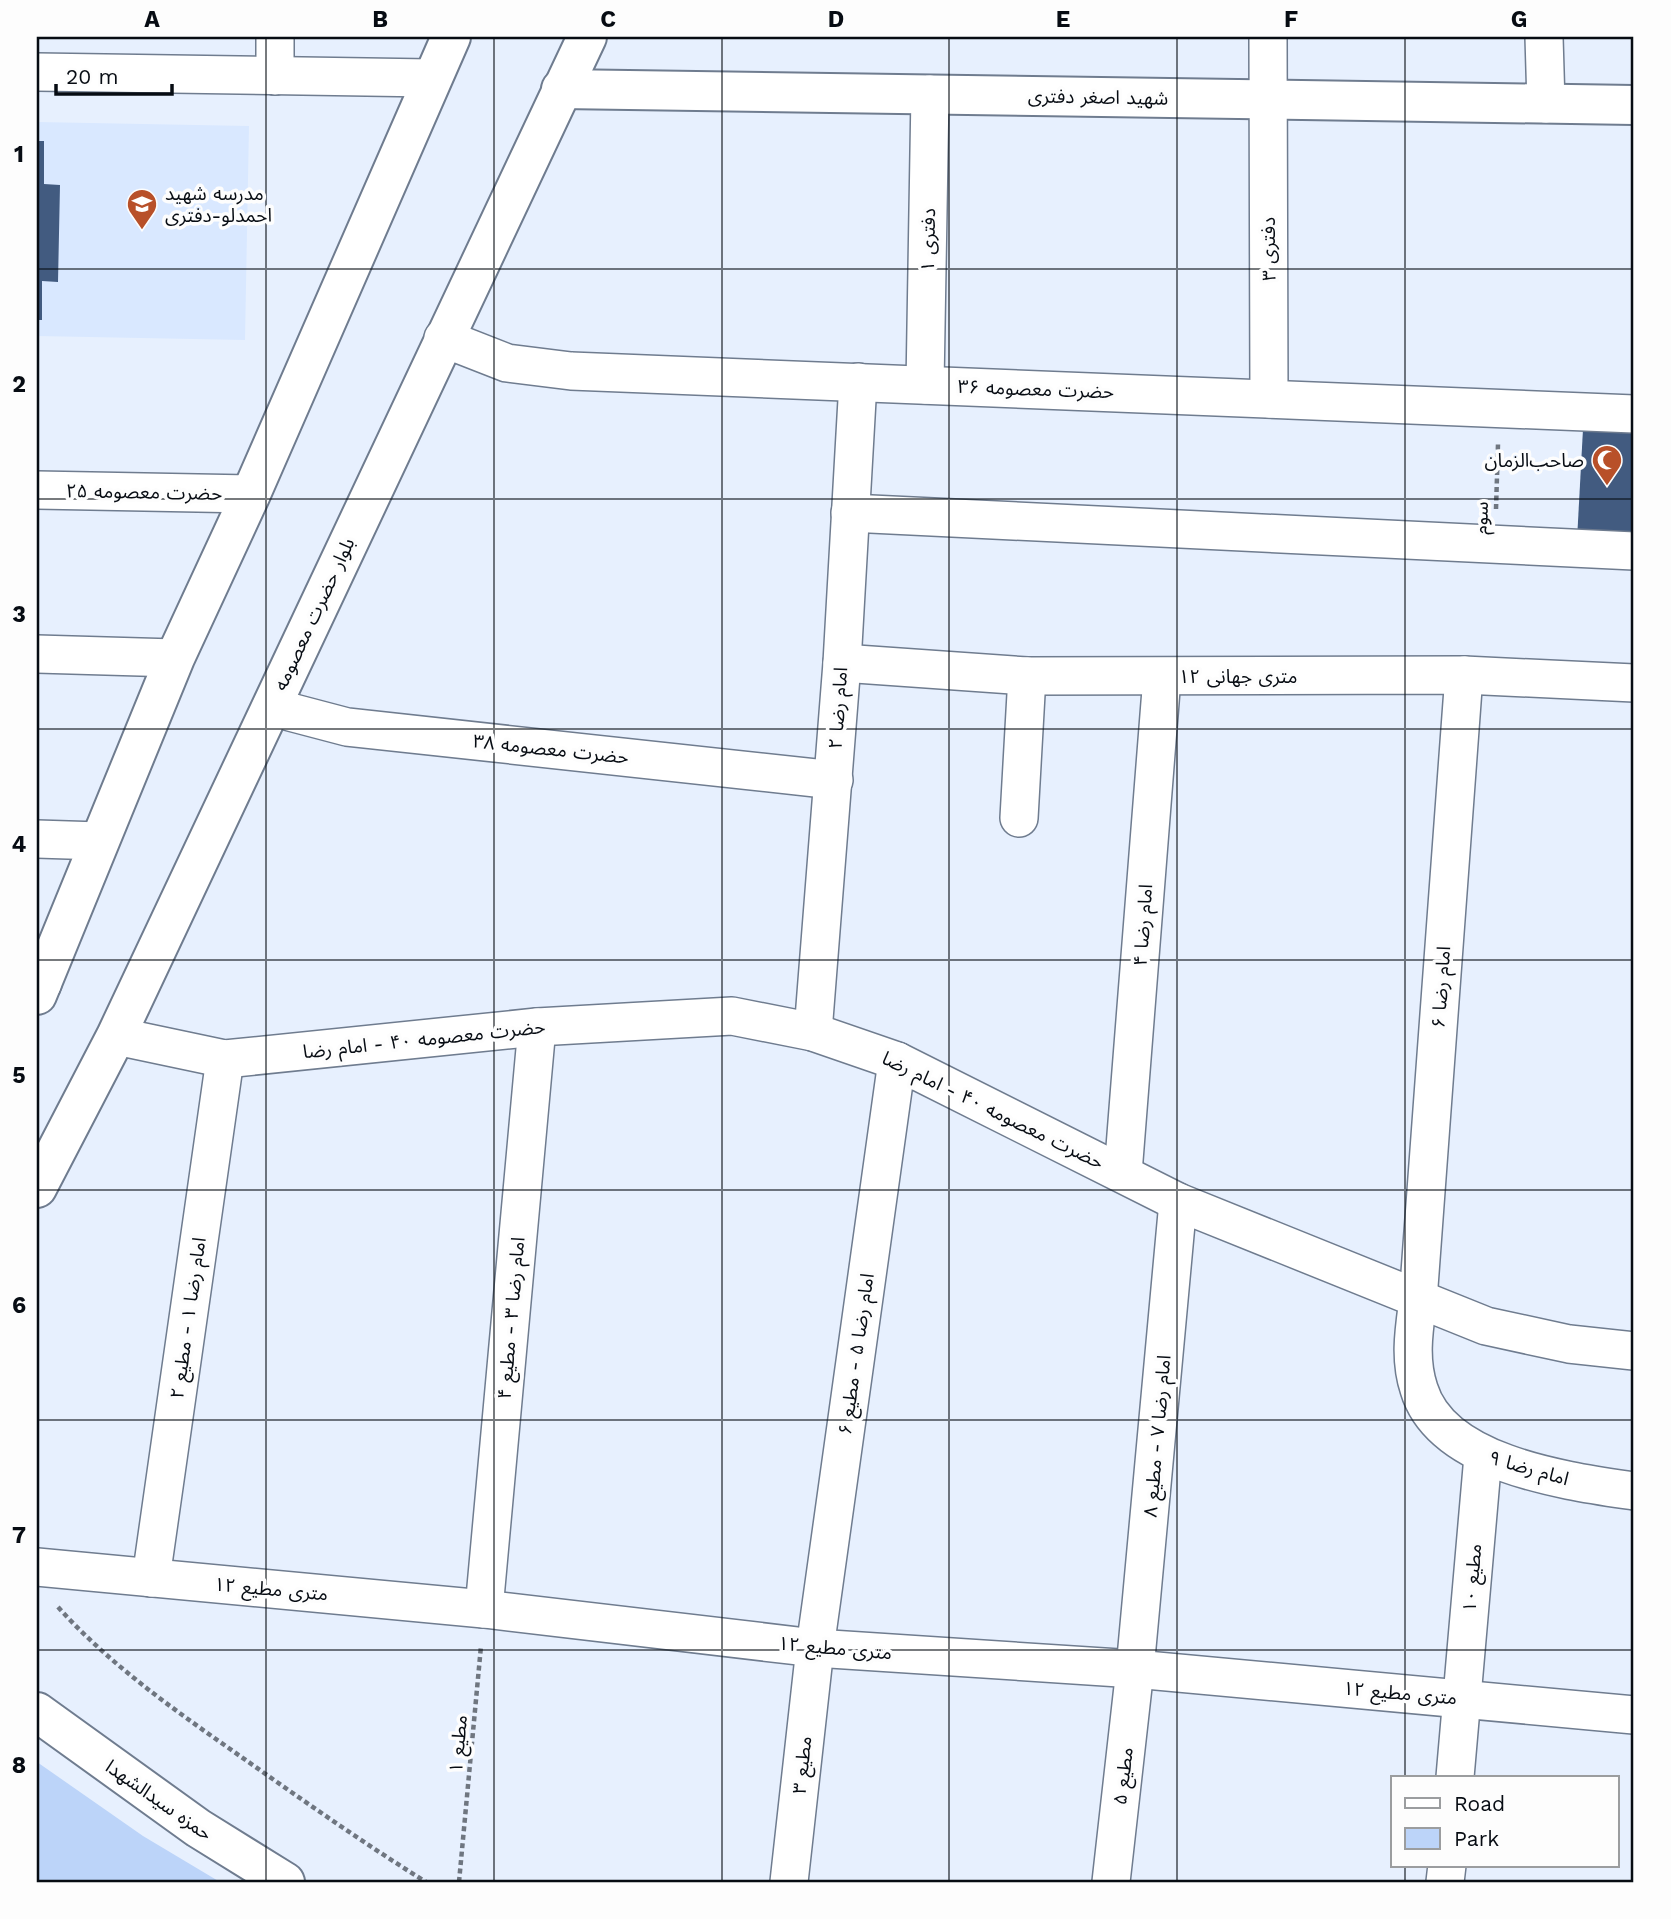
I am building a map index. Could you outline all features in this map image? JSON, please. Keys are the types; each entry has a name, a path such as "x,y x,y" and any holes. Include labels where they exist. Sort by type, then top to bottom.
{"main road":[{"path":"39,988 175,658 251,494 430,78 451,37"},
{"name":"بلوار حضرت معصومه","path":"37,1188 116,1036 587,37"},
{"name":"شهید اصغر دفتری","path":"561,89 1634,105"},
{"name":"حمزه سیدالشهدا","path":"37,1712 198,1828 285,1882"}],"street":[{"path":"275,37 275,76"},
{"name":"دفتری ۳","path":"1268,37 1269,399"},
{"path":"1544,37 1546,104"},
{"path":"37,72 430,78"},
{"name":"دفتری ۱","path":"925,385 930,94"},
{"name":"حضرت معصومه ۳۶","path":"443,338 507,363 571,371 1634,414"},
{"name":"امام رضا ۲","path":"813,1032 834,780 858,382"},
{"name":"حضرت معصومه ۲۵","path":"37,490 251,494"},
{"path":"850,513 1634,551"},
{"path":"37,654 175,658"},
{"name":"۱۲ متری جهانی","path":"842,663 1027,676 1464,675 1634,683"},
{"name":"امام رضا ۶","path":"1418,1300 1464,675"},
{"path":"1019,818 1027,676"},
{"name":"امام رضا ۴","path":"1123,1173 1162,677"},
{"name":"حضرت معصومه ۳۸","path":"271,707 347,727 834,780"},
{"path":"37,839 100,841"},
{"name":"حضرت معصومه ۴۰ - امام رضا","path":"116,1036 225,1059 537,1027 732,1016 813,1032 897,1060 1178,1202 1418,1300 1486,1326 1569,1344 1634,1351"},
{"name":"امام رضا ۳ - مطیع ۴","path":"484,1609 537,1027"},
{"name":"امام رضا ۱ - مطیع ۲","path":"151,1578 225,1059"},
{"name":"امام رضا ۵ - مطیع ۶","path":"815,1648 897,1060"},
{"name":"امام رضا ۷ - مطیع ۸","path":"1136,1669 1178,1202"},
{"name":"امام رضا ۹","path":"1418,1300 1411,1349 1419,1391 1441,1428 1483,1456 1589,1485 1634,1491"},
{"name":"مطیع ۱۰","path":"1455,1776 1483,1456"},
{"name":"۱۲ متری مطیع","path":"37,1567 484,1609 815,1648 1136,1669 1634,1715"},
{"name":"مطیع ۳","path":"789,1882 815,1648"},
{"name":"مطیع ۵","path":"1111,1882 1136,1669"}],"path":[{"name":"سوم","path":"1494,545 1499,408"},
{"path":"55,1604 93,1645 191,1721 363,1843 426,1882"},
{"name":"مطیع ۱","path":"459,1882 484,1609"}],"shaded area":[{"name":"مدرسه شهید احمدلو-دفتری","path":"37,122 249,126 245,340 37,336"}],"green space":[{"path":"37,1762 143,1836 220,1882 37,1882"}],"building":[{"path":"37,141 44,141 44,184 60,185 58,282 42,281 42,320 37,320"},
{"name":"صاحب‌الزمان","path":"1583,429 1634,433 1634,543 1577,540"}],"place":[{"name":"مدرسه شهید احمدلو-دفتری","path":"142,231"},
{"name":"صاحب‌الزمان","path":"1607,487"}]}
